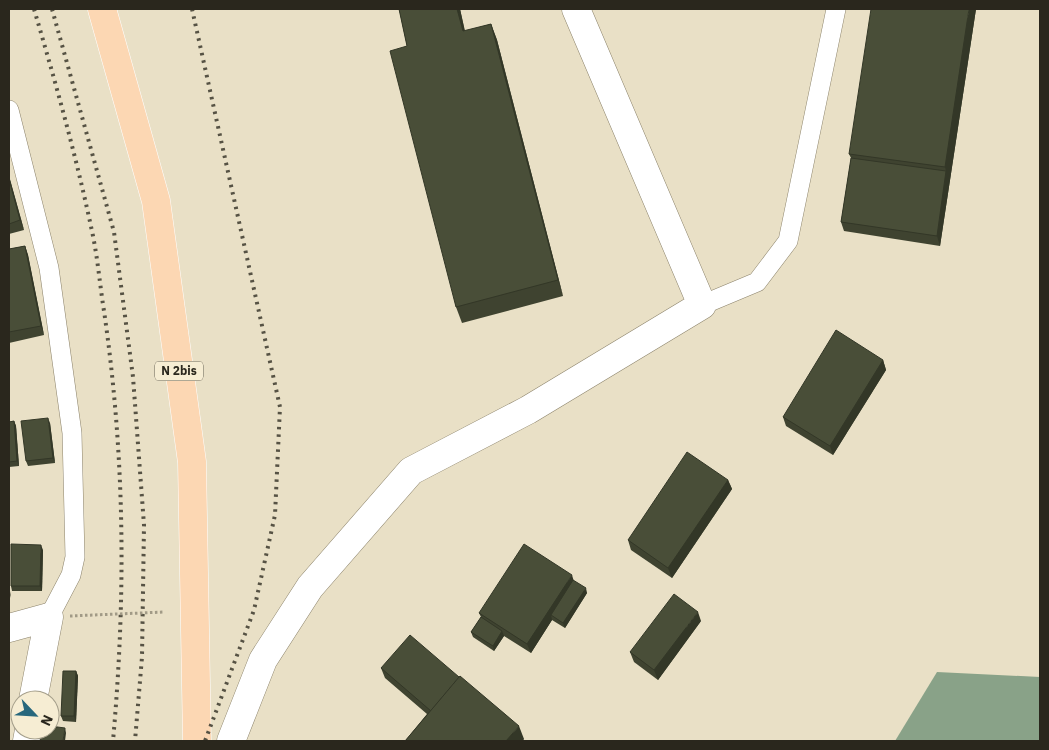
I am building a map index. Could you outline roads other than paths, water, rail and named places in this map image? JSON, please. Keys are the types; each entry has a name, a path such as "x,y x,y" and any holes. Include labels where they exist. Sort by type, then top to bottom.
{"main road":[{"name":"N 2bis","path":"102,9 156,201 192,462 197,741"}],"street":[{"path":"231,741 263,660 310,587 411,471 528,410 702,305 576,9"},
{"path":"9,628 59,617 36,690"}],"lane":[{"path":"702,305 757,282 788,241 836,9"},
{"path":"9,110 49,268 72,433 75,557 59,617"}],"railway":[{"path":"34,9 66,122 93,236 111,365 120,472 121,526 120,633 113,741"},
{"path":"52,9 114,232 133,377 144,525 142,657 135,741"},
{"path":"192,9 280,407 275,515 254,610 205,741"}]}
